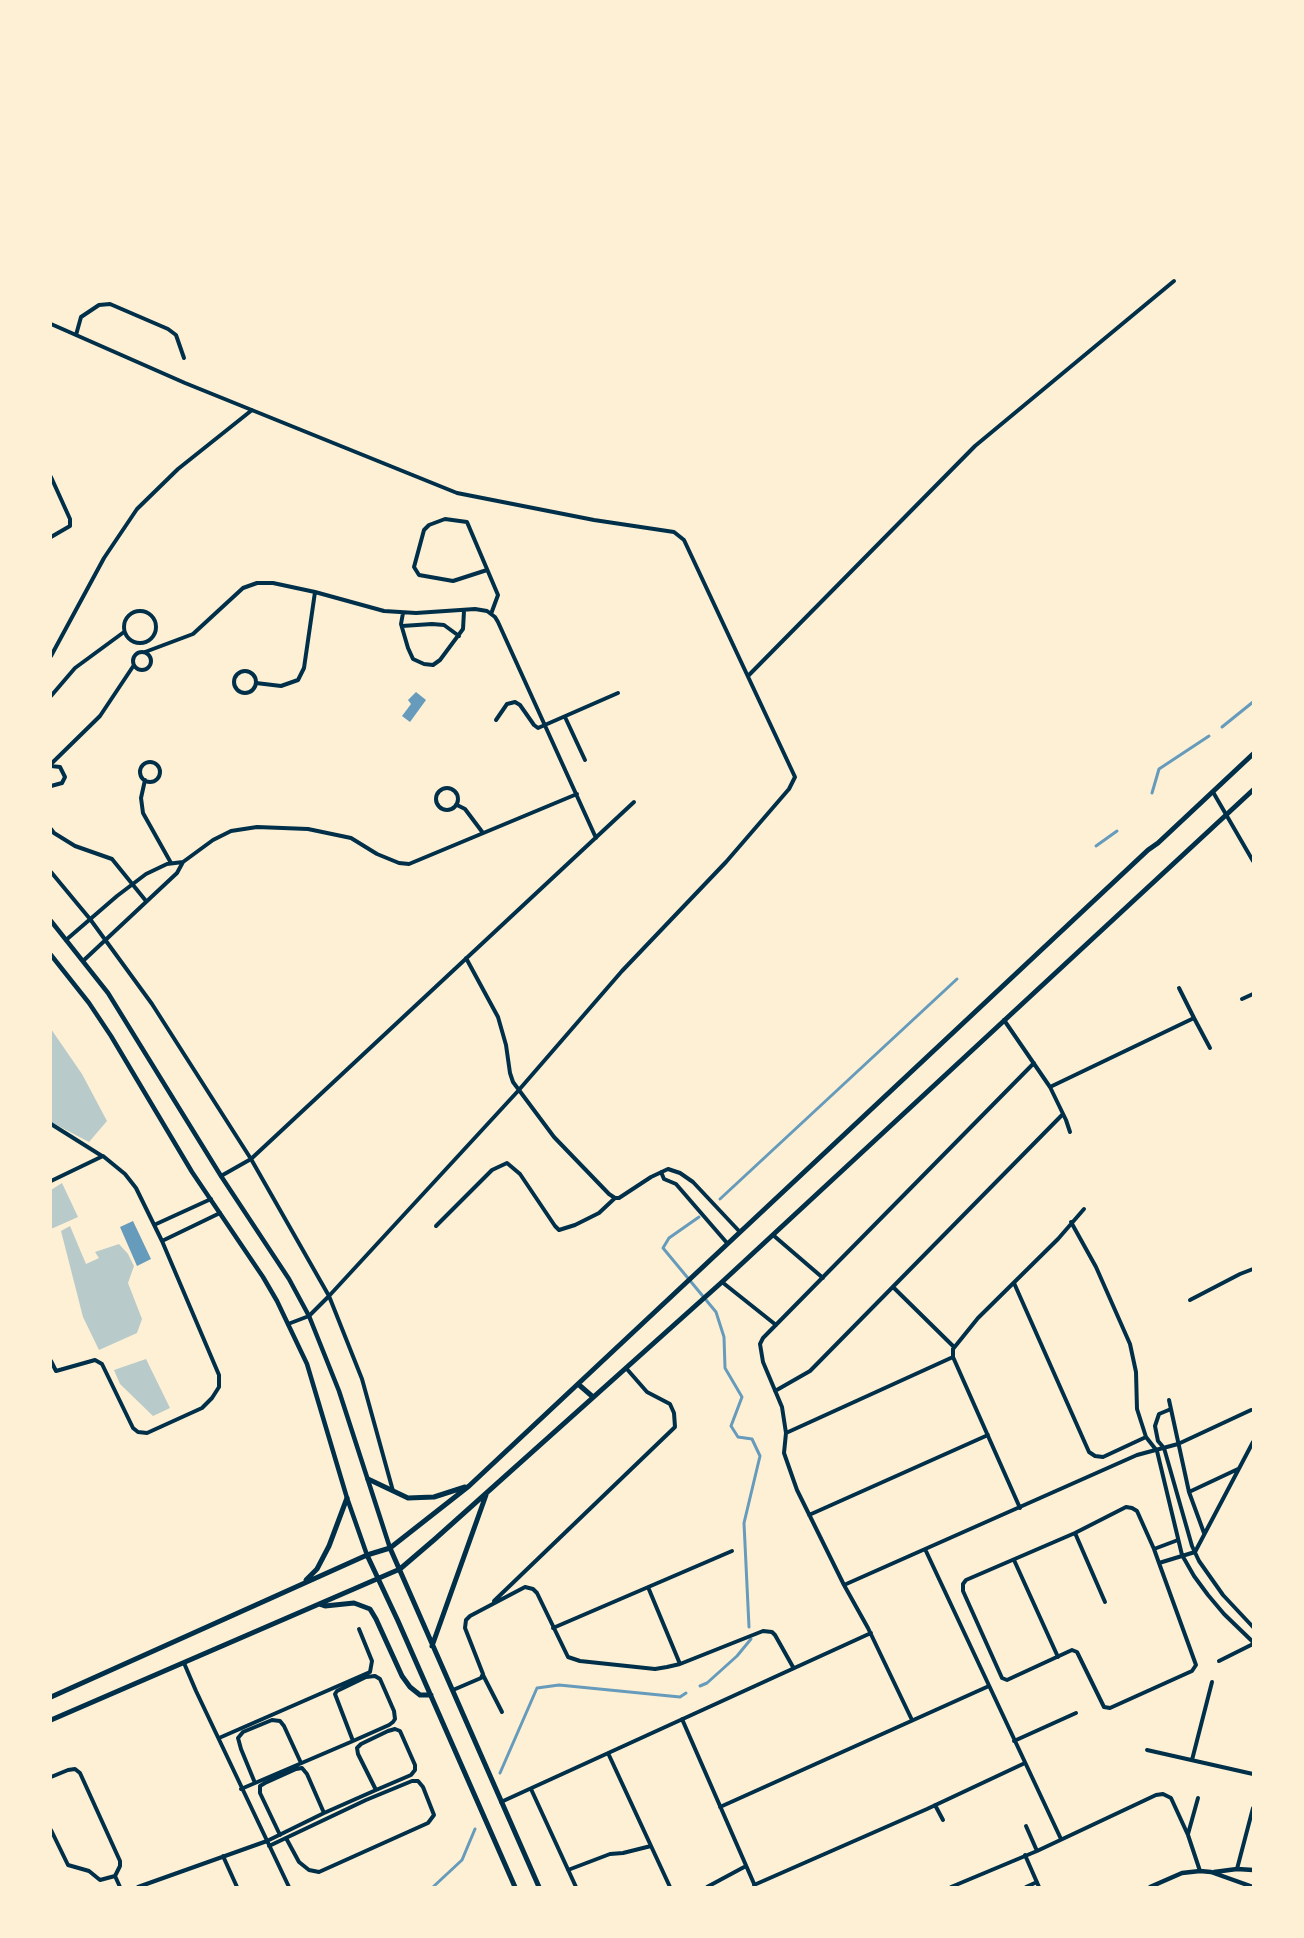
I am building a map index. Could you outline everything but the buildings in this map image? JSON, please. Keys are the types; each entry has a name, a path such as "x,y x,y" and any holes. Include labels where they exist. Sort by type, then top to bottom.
{"main road":[{"path":"51,1697 367,1555 390,1548 469,1486 1253,754"},
{"path":"51,1720 400,1569 722,1282 1253,790"},
{"path":"578,1384 593,1397"},
{"path":"368,1479 408,1498 434,1497 469,1486"},
{"path":"432,1646 487,1493"},
{"path":"303,1584 317,1569 329,1546 346,1498"},
{"path":"390,1548 539,1887"},
{"path":"367,1555 515,1887"},
{"path":"319,1604 325,1606 354,1603 370,1609 402,1676 420,1695 431,1695"}],"street":[{"path":"748,676 975,446 1174,281"},
{"path":"76,336 81,317 99,305 110,304 168,329 176,335 184,358"},
{"path":"51,324 252,410 457,493 594,520 674,532 684,540 795,777 794,782 726,862 622,972 518,1091 329,1296 309,1316 288,1324"},
{"path":"51,656 104,558 137,510 178,469 252,410"},
{"path":"51,477 70,519 70,526 51,537"},
{"path":"487,570 453,580 419,575 414,567 424,530 429,525 445,519 467,522 498,595 491,614"},
{"path":"51,765 100,716 134,665 136,654 193,634 243,588 250,585 273,583 384,611 403,613 481,610 491,614 498,622 596,838"},
{"path":"256,683 281,686 298,680 304,668 315,592"},
{"path":"51,696 75,668 124,632 125,619 135,611 147,612 155,622 154,634 144,643 132,642 124,632"},
{"path":"403,613 402,626 408,648 414,659 433,665 440,660 459,636 463,629 464,611"},
{"path":"402,626 444,625 459,636"},
{"path":"134,665 141,670 150,666 151,658 145,652"},
{"path":"246,671 252,674 256,683 253,690 243,693 237,689 234,682 239,673 246,671"},
{"path":"496,720 507,704 515,702 538,728 618,693"},
{"path":"565,717 585,760"},
{"path":"146,763 155,764 159,769 159,775 151,781 145,780 141,776 141,767 146,763"},
{"path":"51,765 60,767 65,777 59,786 51,786"},
{"path":"145,780 141,798 144,813 171,863"},
{"path":"444,788 451,789 457,794 457,805 448,811 441,809 435,800 437,793 444,788"},
{"path":"1213,791 1253,861"},
{"path":"83,961 177,873 183,862 213,840 231,831 243,828 308,829 351,838 377,854 399,863 409,864 577,794"},
{"path":"221,1176 251,1160 634,802"},
{"path":"457,805 465,809 483,833"},
{"path":"51,829 75,846 112,859 146,901"},
{"path":"66,940 146,874 171,863 183,862"},
{"path":"51,872 90,919 152,1004 251,1160 329,1296 362,1380 394,1492"},
{"path":"51,921 108,993 130,1026 221,1176 289,1279 309,1316 339,1391 390,1548"},
{"path":"51,955 89,1003 111,1036 211,1199 263,1277 288,1324 307,1364 346,1498 367,1555"},
{"path":"466,958 498,1017 506,1045 510,1073 518,1091 554,1137 615,1198"},
{"path":"1179,988 1210,1048"},
{"path":"1242,999 1253,994"},
{"path":"1050,1087 1194,1018"},
{"path":"1004,1020 1050,1087 1070,1132"},
{"path":"912,1720 871,1633 809,1515 789,1470 784,1453 786,1433 782,1407 764,1362 760,1344 776,1325 1034,1063"},
{"path":"775,1391 810,1371 1063,1114"},
{"path":"51,1124 103,1156 125,1174 136,1188 162,1241 219,1375 219,1387 202,1408 147,1433 138,1432 133,1428 102,1364 95,1360 56,1371 51,1361"},
{"path":"51,1181 103,1156"},
{"path":"436,1226 492,1170 507,1163 520,1174 559,1230 575,1225 598,1213 615,1198 623,1196 668,1169 680,1173 693,1182 740,1231"},
{"path":"661,1172 664,1179 676,1184 727,1243"},
{"path":"154,1225 211,1199"},
{"path":"1020,1508 953,1357 954,1347 978,1318 1058,1239 1083,1209"},
{"path":"162,1241 220,1213"},
{"path":"1071,1222 1096,1267 1130,1344 1136,1372 1137,1410 1146,1437 1157,1451 1182,1555 1194,1576 1219,1608 1253,1643 1218,1661"},
{"path":"773,1235 823,1278"},
{"path":"1190,1300 1253,1269"},
{"path":"722,1282 776,1325"},
{"path":"1014,1283 1089,1452 1103,1457 1146,1437"},
{"path":"893,1287 954,1347"},
{"path":"786,1433 953,1357"},
{"path":"489,1606 675,1427 674,1413 670,1404 647,1392 626,1368"},
{"path":"1169,1400 1189,1492 1204,1534"},
{"path":"1171,1409 1159,1414 1155,1426 1158,1442 1164,1448 1195,1552 1199,1562 1223,1595 1253,1627"},
{"path":"844,1585 1137,1455 1178,1444 1251,1410"},
{"path":"809,1515 988,1434"},
{"path":"1195,1552 1253,1442"},
{"path":"1189,1492 1239,1468"},
{"path":"1126,1507 1137,1511 1154,1549 1196,1665 1192,1671 1110,1708 1104,1707 1077,1652 1072,1650 1007,1680 1002,1678 963,1591 963,1584 966,1580 1075,1533 1126,1507"},
{"path":"1075,1533 1105,1602"},
{"path":"1154,1549 1178,1540"},
{"path":"925,1549 1061,1839"},
{"path":"553,1629 732,1551"},
{"path":"1159,1563 1195,1552"},
{"path":"1014,1560 1058,1657"},
{"path":"502,1712 483,1674 465,1624 470,1616 525,1587 537,1593 568,1657 580,1661 655,1669 680,1664 763,1631 772,1632 775,1635 793,1667"},
{"path":"648,1587 680,1664"},
{"path":"219,1738 370,1672 372,1661 359,1629"},
{"path":"501,1802 871,1633"},
{"path":"184,1663 241,1789 289,1887"},
{"path":"453,1690 481,1678 483,1674"},
{"path":"241,1789 353,1741 389,1725 395,1719 394,1711 380,1679 375,1676 366,1677 336,1690 335,1694 353,1741"},
{"path":"1192,1760 1212,1682"},
{"path":"720,1807 989,1686"},
{"path":"1014,1741 1076,1713"},
{"path":"682,1719 755,1886 1025,1763"},
{"path":"255,1783 238,1738 243,1732 272,1720 280,1720 301,1763"},
{"path":"268,1843 279,1834 411,1775 416,1765 400,1731 395,1729 357,1748 376,1790"},
{"path":"1147,1750 1253,1774"},
{"path":"608,1753 670,1887"},
{"path":"279,1834 260,1793 260,1786 265,1783 302,1768 307,1774 324,1813"},
{"path":"51,1777 75,1769 80,1773 120,1861 115,1876 100,1880 89,1870 68,1865 51,1830"},
{"path":"142,1886 223,1856 286,1838 412,1781 418,1781 423,1787 434,1815 428,1823 319,1872 309,1870 299,1863 286,1838"},
{"path":"531,1789 576,1887"},
{"path":"951,1887 1037,1851 1156,1795 1163,1794 1171,1798 1188,1835 1200,1871"},
{"path":"1188,1835 1198,1798"},
{"path":"935,1805 943,1820"},
{"path":"1238,1869 1253,1808"},
{"path":"1026,1826 1037,1851"},
{"path":"568,1870 610,1854 651,1846"},
{"path":"1025,1855 1039,1887"},
{"path":"223,1856 237,1887"},
{"path":"707,1887 746,1866"},
{"path":"1150,1887 1182,1873 1253,1870"},
{"path":"1211,1872 1253,1887"},
{"path":"115,1876 120,1887"},
{"path":"1026,1887 1037,1882"}],"shaded area":[{"path":"51,1029 82,1074 107,1121 89,1142 51,1122"},
{"path":"62,1183 78,1217 51,1229 51,1190"},
{"path":"70,1226 86,1264 99,1258 95,1252 119,1244 128,1254 134,1266 128,1283 142,1319 137,1333 99,1350 83,1317 61,1231"},
{"path":"146,1359 170,1408 153,1416 120,1384 114,1370"}],"water":[{"path":"416,692 426,700 410,722 402,716 411,704 408,700"},
{"path":"133,1221 151,1259 137,1266 120,1227"}],"waterway":[{"path":"1222,727 1253,702"},
{"path":"1152,793 1159,769 1209,736"},
{"path":"1096,846 1117,831"},
{"path":"720,1199 957,979"},
{"path":"699,1217 669,1238 663,1248 716,1312 724,1337 725,1368 742,1397 731,1426 738,1437 752,1439 760,1456 744,1523 749,1627"},
{"path":"700,1686 707,1683 737,1656 751,1639"},
{"path":"500,1773 537,1688 559,1685 680,1697 686,1693"},
{"path":"433,1887 462,1860 475,1829"}]}
